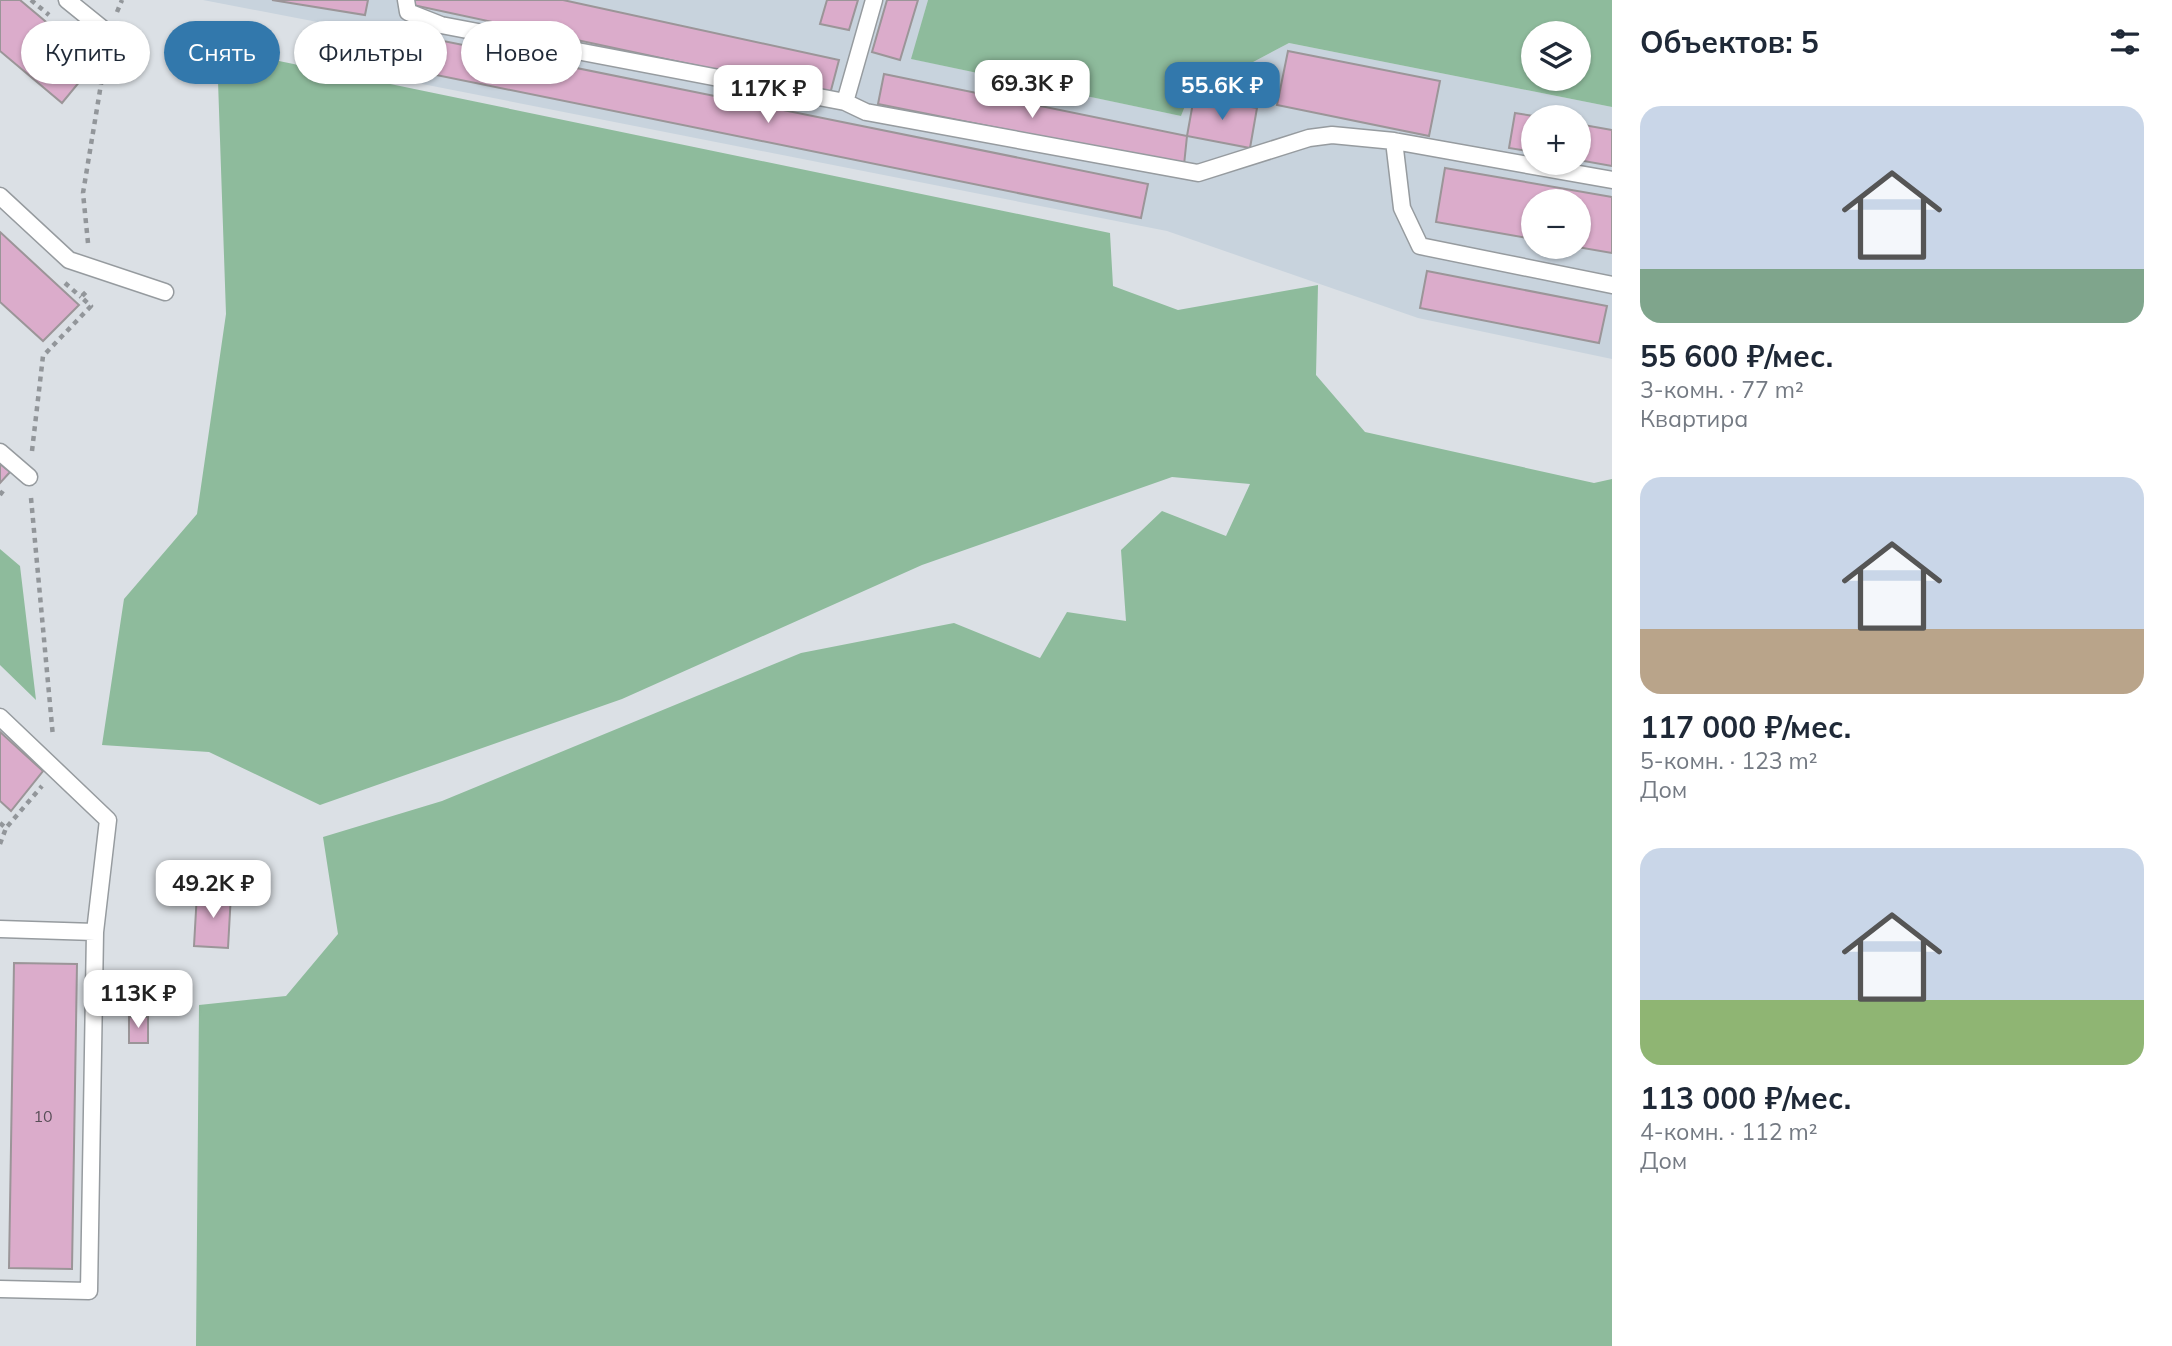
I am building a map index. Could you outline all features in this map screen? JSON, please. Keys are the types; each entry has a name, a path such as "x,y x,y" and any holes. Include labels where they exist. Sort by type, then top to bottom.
{"lane":[{"path":"67,0 93,21"},
{"path":"406,0 408,12 442,25 845,102 866,112 1198,173 1310,138 1332,135 1394,141 1612,180"},
{"path":"845,102 874,0"},
{"path":"1394,141 1402,208 1420,246 1612,285"},
{"path":"0,196 69,260 165,292"},
{"path":"0,452 29,477"},
{"path":"0,716 108,820 95,932 89,1290 0,1289"},
{"path":"0,929 95,932"}],"path":[{"path":"114,21 122,0"},
{"path":"88,245 83,193 101,84"},
{"path":"0,844 6,828 56,770 29,477 43,356 91,306 81,297 92,285"},
{"path":"0,823 6,828"}],"shaded area":[{"path":"203,0 928,0 912,59 1181,116 1189,96 1289,43 1612,107 1612,359 1418,318 1167,231 422,84 447,84 447,21 312,21"}],"green space":[{"path":"928,0 1612,0 1612,107 1531,91 1591,91 1591,21 1521,21 1521,89 1289,43 1189,96 1181,116 911,59"},
{"path":"280,61 294,64 294,84 390,84 1110,233 1113,286 1178,310 1318,285 1316,375 1365,432 1594,483 1612,479 1612,1346 196,1346 199,1005 286,996 338,934 323,837 442,801 801,653 954,623 1040,658 1067,612 1126,621 1121,550 1162,511 1226,536 1250,484 1172,477 922,565 622,699 320,805 209,752 102,745 124,599 197,514 226,314 218,84 280,84"},
{"path":"0,549 20,566 36,700 0,665"}],"building":[{"path":"0,0 20,0 45,21 21,21 21,69 0,51"},
{"path":"272,0 368,0 365,15"},
{"path":"414,0 563,0 839,60 830,94 582,41 582,21 488,21 413,5"},
{"path":"827,0 858,0 849,30 820,24"},
{"path":"887,0 918,0 900,60 872,52"},
{"path":"447,42 461,45 461,80 447,77"},
{"path":"1288,51 1440,81 1429,136 1277,105"},
{"path":"582,69 1148,184 1141,218 481,84 582,84"},
{"path":"884,74 1187,136 1184,165 878,104"},
{"path":"39,84 78,84 62,103"},
{"path":"1194,97 1257,108 1250,148 1187,136"},
{"path":"1515,113 1521,114 1521,150 1509,148"},
{"path":"1591,126 1612,130 1612,166 1591,162"},
{"path":"1445,168 1566,189 1521,189 1521,237 1436,222"},
{"path":"1591,193 1612,197 1612,253 1591,249"},
{"path":"0,232 79,305 43,341 0,302"},
{"path":"1427,271 1607,306 1599,343 1420,308"},
{"path":"0,464 10,472 0,483"},
{"path":"0,732 43,771 11,811 0,801"},
{"path":"197,893 231,894 228,948 194,946"},
{"path":"14,963 77,964 72,1269 9,1268"},
{"path":"129,1017 148,1017 148,1043 129,1043"}]}
